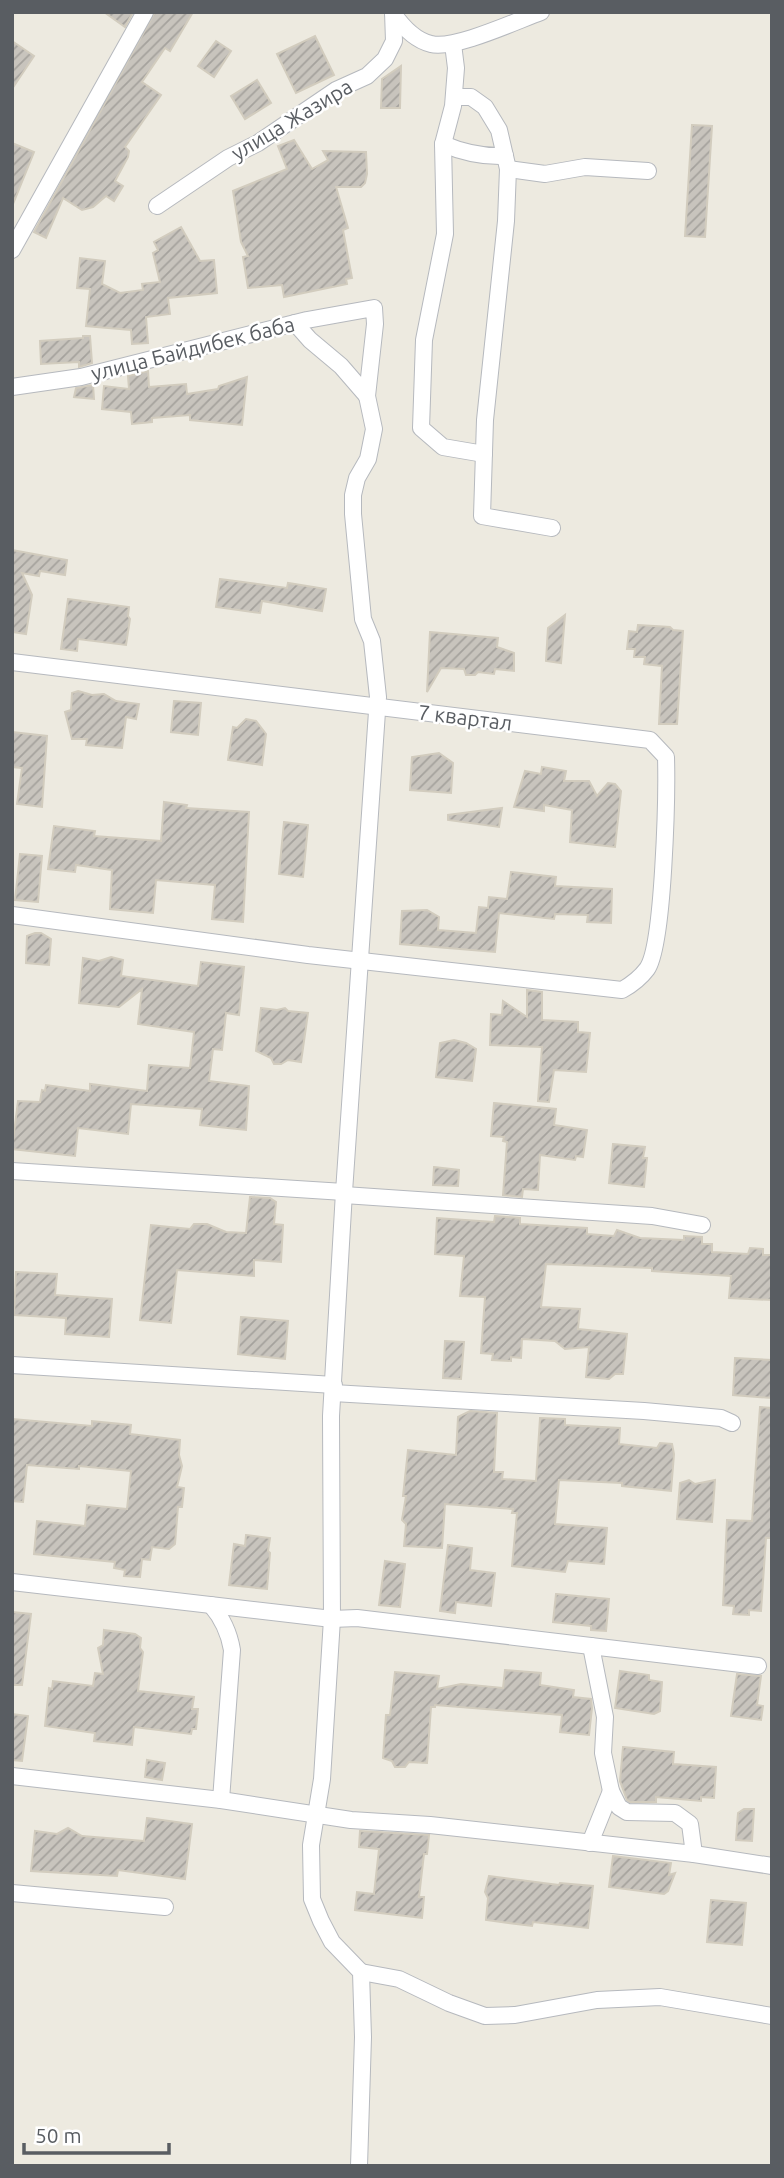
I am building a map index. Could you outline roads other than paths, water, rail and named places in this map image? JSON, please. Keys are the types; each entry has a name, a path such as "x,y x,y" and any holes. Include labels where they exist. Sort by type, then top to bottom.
{"street":[{"path":"12,250 145,12"},
{"path":"486,32 502,12"},
{"path":"393,13 404,29 431,44 453,44 541,12"},
{"name":"улица Жазира","path":"157,206 336,90 367,76 384,60 394,41 393,13"},
{"path":"453,44 456,68 454,97 443,144 445,234 424,340 421,428 443,447 484,454"},
{"path":"454,97 471,97 485,107 499,130 507,163 506,221 495,304 482,516 552,528"},
{"path":"443,144 545,174 585,167 648,171"},
{"name":"улица Байдибек баба","path":"12,387 81,377 295,323 374,308 367,396"},
{"path":"295,323 310,340 341,366 367,396 374,429 368,458 357,478 353,495 363,620 372,641 378,696 333,1389 332,1619 323,1779 310,1845 312,1899 332,1942 361,1972 399,1979 449,2003 485,2016 515,2015 597,2000 660,1997 772,2016"},
{"name":"7 квартал","path":"12,662 650,740 666,757 667,800 657,932 648,967 622,990 360,960"},
{"path":"12,915 360,960"},
{"path":"12,1171 652,1216 702,1225"},
{"path":"12,1365 644,1411 721,1418 732,1423"},
{"path":"12,1582 332,1619 357,1618 758,1666"},
{"path":"211,1605 222,1618 229,1633 232,1650 221,1800"},
{"path":"591,1646 605,1717 603,1753 611,1791 619,1807 627,1812 676,1813 690,1824 694,1854"},
{"path":"12,1776 221,1800 351,1820 398,1822 694,1854 772,1866"},
{"path":"590,1843 611,1791"},
{"path":"12,1893 165,1907"},
{"path":"359,2166 363,2037 361,1972"}]}
